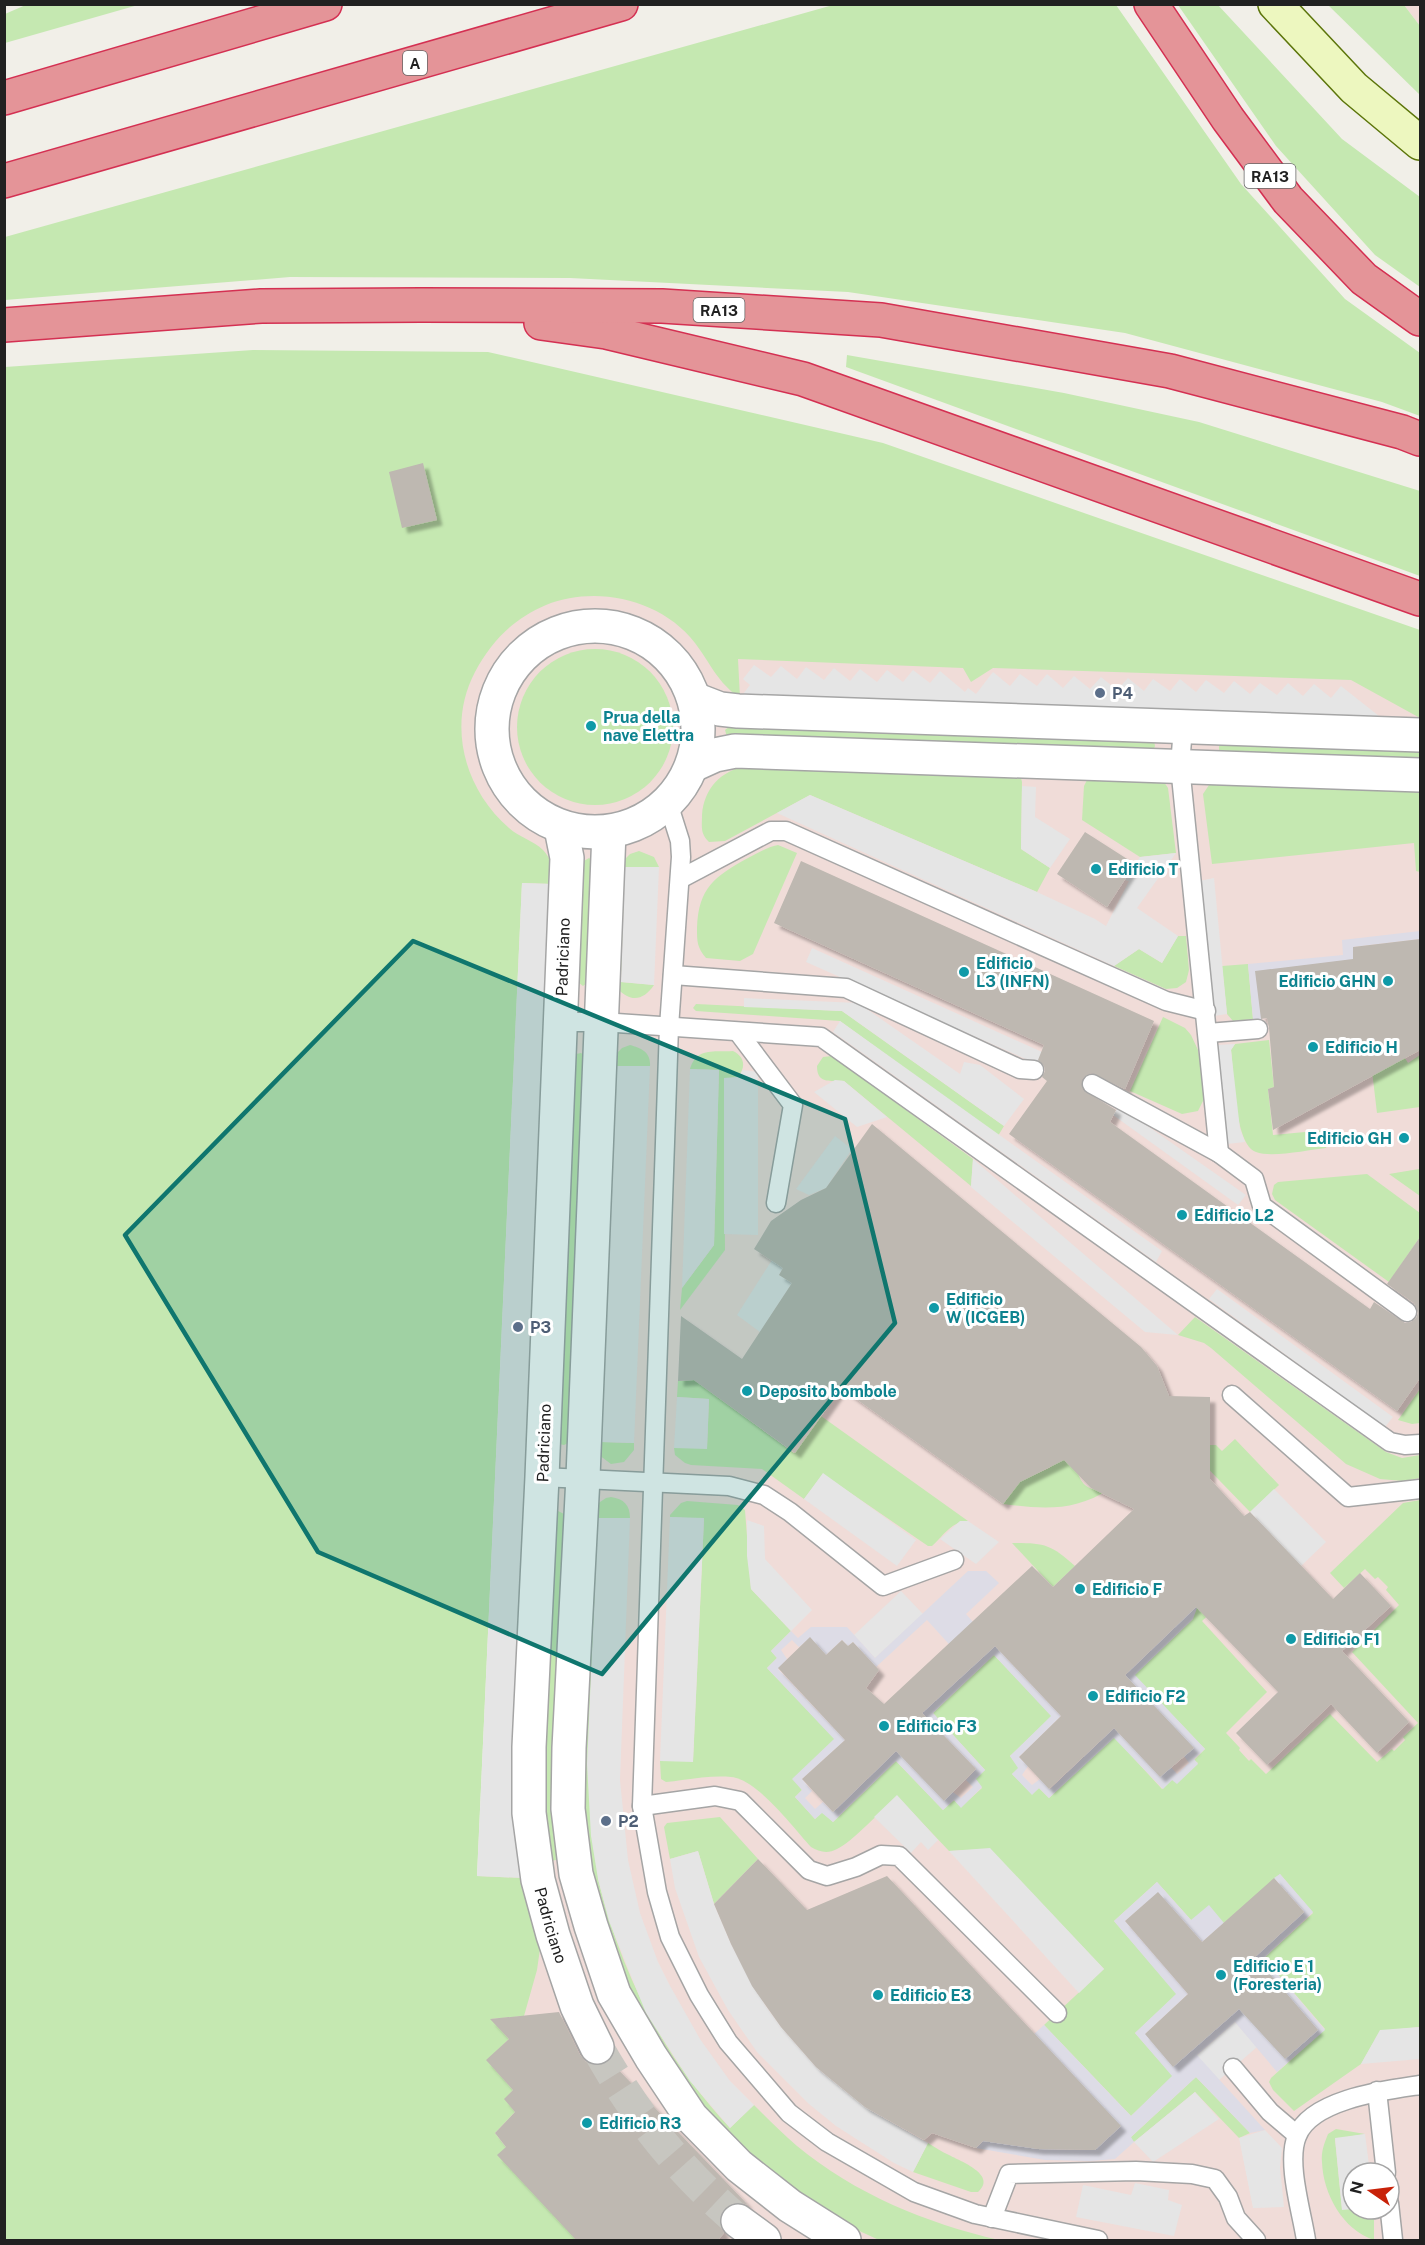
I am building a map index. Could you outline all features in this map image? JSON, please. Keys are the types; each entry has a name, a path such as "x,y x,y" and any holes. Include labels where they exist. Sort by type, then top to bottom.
{"highway":[{"path":"4,98 325,4"},
{"name":"A","path":"4,181 621,4"},
{"name":"RA13","path":"1151,4 1228,119 1288,200 1364,279 1420,319"},
{"path":"421,305 606,332 803,379 1420,599"},
{"name":"RA13","path":"4,325 261,306 421,305 662,306 881,321 1170,371 1420,439"}],"main road":[{"path":"1275,4 1354,88 1420,143"}],"street":[{"path":"594,624 627,630 657,645 680,668 694,699 699,721 698,744 693,765 683,785 668,803 640,822 609,832 585,833 561,828 534,814 512,791 497,764 491,734 495,700 509,670 532,646 561,630 594,624"},
{"path":"694,699 720,709 738,711 1420,735"},
{"path":"693,765 715,754 735,750 1420,775"},
{"name":"Padriciano","path":"561,828 567,858 529,1813 538,1880 553,1935 577,2006 597,2047"},
{"path":"609,832 569,1748 568,1809 576,1874 614,1994 651,2057 691,2116 740,2166 790,2206 844,2241"},
{"path":"738,2221 764,2241"}],"lane":[{"path":"1183,727 1179,766 1219,1153"},
{"path":"668,803 680,841 680,879 669,1028 642,1806 657,1892 670,1937 699,1995 728,2042 789,2113 827,2142 914,2192 975,2214 1098,2241"},
{"path":"680,879 771,831 786,831 1166,1002 1206,1011"},
{"path":"674,975 846,988 1020,1069 1034,1070"},
{"path":"560,1022 602,1022 821,1037 1390,1442 1405,1445 1420,1444"},
{"path":"1208,1033 1258,1029"},
{"path":"738,1032 793,1105 776,1203"},
{"path":"1092,1084 1219,1153 1254,1179 1262,1206 1407,1312"},
{"path":"1232,1395 1347,1497 1420,1489"},
{"path":"542,1477 582,1477 729,1486 764,1495 790,1512 883,1586 954,1560"},
{"path":"642,1806 715,1796 740,1801 809,1870 827,1876 856,1867 881,1855 900,1856 1057,2013"},
{"path":"1233,2068 1270,2112 1297,2135"},
{"path":"1306,2241 1294,2157 1297,2135 1322,2111 1346,2100 1377,2091 1420,2085"},
{"path":"1377,2091 1385,2161"},
{"path":"992,2218 1009,2174 1136,2171 1192,2174 1215,2179 1228,2196 1236,2218 1256,2241"},
{"path":"1391,2221 1393,2241"}],"highlighted area":[{"path":"413,941 845,1119 895,1323 602,1674 318,1552 125,1235"}],"shaded area":[{"path":"1404,5 1420,5 1420,26"},
{"path":"535,585 1352,673 1420,686 1420,2240 496,2240 465,2208 522,883 468,801 449,682"},
{"name":"P4","path":"754,665 771,677 781,666 797,679 806,667 824,680 834,668 850,681 860,669 877,682 887,670 903,682 913,670 930,683 940,671 965,692 968,688 976,694 993,672 1010,686 1020,674 1037,686 1047,674 1063,688 1074,676 1090,689 1101,677 1117,690 1128,678 1144,691 1153,679 1170,691 1180,679 1196,692 1206,680 1224,693 1234,681 1250,694 1260,683 1277,695 1288,683 1303,696 1314,684 1331,698 1341,686 1384,720 740,698 750,685 743,679"},
{"path":"1022,786 1036,787 1035,817 1070,839 1050,868 1021,849"},
{"path":"810,795 1037,892 1106,926 1129,881 1125,880 1140,857 1176,853 1137,908 1178,936 1162,963 1139,949 1114,966 777,813"},
{"path":"625,867 659,867 654,985 621,982"},
{"path":"1214,878 1227,1014 1214,1016 1199,881"},
{"name":"P3","path":"522,883 552,884 524,1878 477,1876"},
{"path":"1420,931 1420,939 1353,947 1353,959 1261,1019 1253,1019 1248,964 1343,955 1342,940"},
{"path":"812,948 1042,1052 1037,1064 806,962"},
{"path":"744,998 858,1003 960,1074 964,1062 980,1065 1024,1099 1004,1126 842,1011 744,1007"},
{"path":"840,1021 1162,1251 1156,1262 833,1032"},
{"path":"1235,1044 1231,1050 1240,1129 1245,1142 1227,1144 1217,1045"},
{"path":"616,1066 650,1066 634,1443 601,1442"},
{"path":"690,1069 719,1070 714,1245 682,1288"},
{"path":"743,1070 758,1072 758,1235 724,1234 724,1078 738,1077"},
{"path":"835,1080 844,1081 887,1117 857,1127 814,1092"},
{"path":"1119,1106 1246,1195 1238,1205 1113,1115"},
{"path":"835,1136 852,1149 826,1188 809,1195 796,1189"},
{"path":"973,1159 1178,1335 1145,1332 971,1187"},
{"path":"772,1260 783,1268 779,1275 792,1283 760,1332 737,1315"},
{"path":"1217,1289 1393,1417 1385,1427 1209,1299"},
{"path":"677,1397 709,1399 707,1449 674,1448"},
{"path":"823,1473 916,1540 897,1566 804,1499"},
{"path":"1274,1489 1326,1542 1301,1566 1250,1512"},
{"path":"670,1517 704,1518 693,1762 660,1761"},
{"name":"P2","path":"598,1518 630,1518 620,1780 628,1860 640,1913 658,1962 669,1984 700,2039 730,2081 754,2105 730,2128 690,2081 646,2013 609,1921 598,1879 591,1836 587,1764"},
{"path":"747,1520 764,1526 765,1559 812,1610 791,1631 751,1589 747,1556"},
{"path":"960,1521 968,1521 999,1542 976,1564 940,1539"},
{"path":"968,1571 986,1571 999,1583 966,1614 980,1630 957,1653 927,1620 876,1667 853,1642 848,1646 842,1640 826,1655 810,1638 799,1647 792,1640 781,1650 787,1659 778,1669 845,1740 802,1779 812,1791 805,1798 815,1809 823,1802 833,1812 896,1751 961,1798 973,1787 966,1780 976,1769 922,1713 995,1646 1061,1716 1019,1757 1028,1766 1022,1775 1032,1785 1040,1779 1050,1789 1114,1728 1160,1776 1171,1767 1177,1774 1189,1763 1125,1675 1173,1629 1143,1597 1171,1580 1197,1608 1193,1619 1135,1675 1205,1749 1194,1759 1198,1764 1177,1784 1172,1780 1163,1789 1114,1738 1049,1798 1039,1788 1032,1795 1012,1774 1018,1768 1010,1756 1051,1716 994,1655 933,1713 985,1770 976,1779 982,1787 961,1808 954,1800 943,1810 896,1761 833,1822 822,1813 815,1819 795,1797 802,1790 792,1779 834,1739 767,1668 777,1658 771,1651 791,1631 798,1638 811,1627 847,1627 875,1658"},
{"path":"901,1591 923,1614 875,1658 854,1635"},
{"path":"897,1795 938,1840 928,1850 921,1842 911,1853 874,1817"},
{"path":"990,1848 1104,1969 1079,1993 949,1851"},
{"name":"P2","path":"698,1851 714,1904 731,1944 765,2005 816,2067 865,2107 928,2143 913,2172 894,2163 836,2126 809,2104 757,2052 728,2010 699,1957 675,1888 670,1859"},
{"path":"1280,1874 1313,1912 1264,1958 1325,2030 1277,2072 1235,2022 1197,2055 1265,2130 1250,2133 1196,2077 1131,2137 1134,2142 1115,2159 1045,2160 976,2148 986,2138 1038,2149 1094,2150 1034,2034 1044,2025 1131,2116 1172,2076 1135,2033 1176,1994 1114,1921 1157,1882 1191,1920 1209,1905 1224,1923 1202,1942 1158,1893 1125,1921 1188,1994 1145,2034 1255,1957 1304,1912 1274,1878"},
{"path":"1235,2022 1257,2047 1219,2080 1196,2056"},
{"path":"1420,2027 1420,2059 1361,2064 1380,2030"},
{"path":"1195,2092 1219,2119 1153,2162 1134,2142"},
{"path":"1265,2130 1282,2148 1280,2168 1284,2207 1253,2208 1239,2138"},
{"path":"1365,2134 1368,2161 1341,2161 1341,2200 1335,2138"},
{"path":"1135,2183 1169,2190 1168,2200 1182,2205 1174,2236 1076,2217 1083,2185 1131,2195"}],"green space":[{"path":"28,4 138,5 5,43 5,14"},
{"path":"833,5 1116,5 1241,184 1345,299 1420,353 1420,416 1382,402 1125,333 848,292 570,278 290,277 5,300 5,237"},
{"path":"1178,5 1218,5 1342,139 1420,197 1420,287 1375,255 1276,146"},
{"path":"1328,5 1404,5 1420,26 1420,95"},
{"path":"253,350 488,352 883,443 1420,630 1420,718 1351,680 993,668 971,682 963,668 738,659 740,698 720,679 695,643 681,628 664,616 646,606 626,600 586,596 546,605 523,617 496,641 475,672 462,713 465,755 471,775 493,812 509,828 543,850 552,866 552,884 522,883 477,1876 524,1878 541,1942 537,1970 524,2016 491,2019 509,2039 487,2060 513,2090 505,2099 515,2112 495,2133 577,2240 5,2240 5,367"},
{"path":"847,355 1064,393 1199,422 1420,491 1420,576 846,367"},
{"path":"595,649 610,650 625,655 639,662 650,672 660,683 667,697 672,712 672,742 667,757 660,771 650,782 639,792 625,799 610,804 595,805 580,804 565,799 551,792 540,782 530,771 523,757 518,742 517,727 518,712 523,697 530,683 540,672 551,662 565,655 580,650"},
{"path":"730,726 1154,741 1155,746 1153,751 727,737 725,730"},
{"path":"1222,743 1420,750 1420,762 1219,752 1219,746"},
{"path":"746,766 1015,774 1021,778 1022,782 1021,849 1050,868 1037,892 810,795 725,841 709,842 704,836 702,826 703,805 706,797 715,782 729,772"},
{"path":"1087,780 1164,782 1168,788 1176,853 1140,857 1082,820 1084,786"},
{"path":"1211,782 1420,789 1420,872 1416,871 1414,843 1212,864 1203,794"},
{"path":"778,845 797,853 753,954 740,961 706,958 697,941 698,914 710,885 736,865 763,850"},
{"path":"639,851 654,857 659,867 625,867 621,982 654,985 642,997 632,998 618,989 622,862 630,854"},
{"path":"589,858 593,861 588,982 583,986 578,982 582,862"},
{"path":"1178,936 1186,936 1189,970 1186,982 1177,988 1166,989 1114,966 1139,949 1162,963"},
{"path":"1248,964 1253,1019 1233,1021 1227,1014 1222,966"},
{"path":"696,1004 842,1011 1004,1126 998,1136 840,1021 696,1011 693,1008"},
{"path":"1365,1012 1390,1034 1408,1063 1420,1055 1420,1107 1377,1113"},
{"path":"1163,1017 1185,1028 1198,1050 1205,1097 1198,1111 1182,1114 1130,1091"},
{"path":"1269,1040 1274,1087 1268,1089 1273,1135 1326,1130 1328,1142 1326,1148 1263,1154 1249,1146 1243,1136 1236,1106 1231,1050 1235,1044"},
{"path":"630,1045 647,1054 650,1066 617,1066 601,1442 634,1443 634,1450 624,1462 611,1464 599,1455 614,1056 622,1048"},
{"path":"713,1051 733,1051 742,1059 743,1066 738,1077 724,1079 725,1250 680,1310 682,1288 714,1245 719,1070 690,1069 701,1054"},
{"path":"581,1053 585,1056 568,1443 564,1445 559,1444 574,1058 576,1054"},
{"path":"832,1056 973,1159 971,1186 844,1081 822,1079 817,1066 823,1057"},
{"path":"1419,1169 1420,1196 1389,1174"},
{"path":"1367,1174 1420,1213 1420,1237 1389,1282 1275,1200 1272,1194 1274,1185 1278,1182"},
{"path":"1195,1317 1386,1452 1402,1458 1420,1455 1420,1478 1403,1481 1380,1479 1346,1464 1211,1348 1204,1343 1178,1335"},
{"path":"694,1380 794,1453 821,1416 968,1521 952,1526 932,1546 928,1546 823,1474 804,1499 762,1469 685,1463 675,1455 674,1448 707,1448 709,1399 677,1397 678,1381"},
{"path":"1420,1389 1420,1423 1412,1424 1398,1420"},
{"path":"1235,1439 1279,1485 1250,1512 1190,1450 1195,1445 1216,1445 1222,1451"},
{"path":"1077,1444 1078,1470 1084,1484 1098,1490 1109,1489 1084,1502 1058,1507 1003,1504 1020,1481 1049,1468"},
{"path":"611,1497 625,1503 630,1518 598,1518 598,1879 619,1948 648,2012 684,2072 730,2128 754,2105 797,2146 843,2179 892,2205 945,2225 999,2240 879,2240 842,2223 806,2200 750,2155 699,2102 628,1990 608,1939 588,1858 583,1785 597,1504"},
{"path":"1420,1500 1420,2027 1380,2031 1361,2064 1294,2111 1273,2090 1269,2082 1325,2029 1264,1958 1313,1913 1280,1874 1224,1923 1191,1920 1157,1882 1114,1921 1177,1994 1135,2033 1173,2076 1131,2116 1044,2025 1104,1969 990,1849 949,1851 897,1796 859,1833 843,1845 830,1852 820,1851 811,1847 763,1795 741,1780 731,1777 707,1777 666,1782 661,1779 660,1761 693,1761 704,1519 670,1517 681,1503 687,1501 738,1505 745,1510 751,1589 791,1631 771,1651 777,1658 767,1668 835,1739 793,1779 802,1790 795,1797 815,1819 822,1812 833,1822 896,1761 943,1810 954,1800 961,1807 982,1788 975,1779 985,1770 933,1713 994,1655 1052,1716 1010,1756 1019,1768 1012,1774 1032,1794 1039,1788 1049,1798 1114,1737 1162,1789 1173,1779 1177,1783 1198,1763 1194,1760 1205,1749 1134,1675 1193,1619 1171,1580 1217,1607 1202,1621 1267,1692 1226,1733 1249,1761 1251,1759 1266,1774 1330,1714 1377,1762 1392,1749 1394,1751 1405,1740 1403,1737 1418,1723 1352,1652 1399,1605 1386,1590 1388,1587 1365,1569 1344,1588 1330,1573 1403,1503"},
{"path":"558,1511 566,1515 562,1859 550,1861 543,1775 556,1513"},
{"path":"1012,1543 1046,1546 1075,1566 1053,1587"},
{"path":"720,1817 758,1859 714,1904 698,1851 670,1859 664,1827 667,1823"},
{"path":"1196,2077 1250,2133 1239,2138 1195,2092 1134,2142 1130,2138"},
{"path":"1336,2129 1365,2134 1335,2139 1341,2215 1331,2198 1323,2174 1322,2151 1328,2134"},
{"path":"928,2143 981,2174 983,2186 978,2192 971,2192 913,2172"},
{"path":"1346,2221 1374,2221 1374,2240 1363,2235"}],"building":[{"path":"423,463 437,520 402,528 389,472"},
{"name":"Edificio T","path":"1085,832 1135,864 1107,907 1057,874"},
{"path":"801,861 1154,1021 1125,1089 1091,1073 1082,1079 1083,1090 1116,1110 1110,1122 1370,1309 1374,1302 1405,1323 1416,1318 1418,1313 1414,1303 1387,1284 1420,1237 1420,1378 1397,1411 1009,1134 1047,1081 1042,1077 1045,1071 1044,1066 1038,1060 1044,1045 774,923"},
{"name":"Edificio H","path":"1420,939 1420,1050 1273,1130 1268,1089 1274,1087 1269,1028 1267,1018 1261,1019 1255,971 1353,959 1353,947"},
{"path":"872,1124 1141,1347 1157,1366 1169,1396 1210,1397 1210,1479 1244,1516 1250,1512 1333,1599 1360,1573 1391,1606 1342,1651 1409,1722 1377,1753 1331,1704 1267,1765 1236,1733 1278,1692 1196,1607 1125,1675 1194,1748 1160,1777 1114,1728 1049,1789 1019,1757 1061,1716 995,1646 922,1713 976,1769 944,1801 896,1751 833,1812 802,1779 845,1740 778,1668 810,1637 826,1655 842,1640 848,1646 853,1642 879,1670 866,1688 884,1704 1032,1566 1053,1587 1134,1509 1091,1488 1064,1460 1020,1482 1003,1504 841,1388 795,1453 694,1380 678,1381 681,1316 742,1359 792,1283 779,1275 783,1268 754,1249 771,1221 801,1200 826,1188"},
{"name":"Edificio E3","path":"758,1859 807,1910 887,1876 1121,2126 1095,2150 1038,2149 983,2141 976,2148 932,2133 924,2140 865,2107 816,2067 781,2027 752,1986 731,1944 714,1904"},
{"name":"Edificio E 1 (Foresteria)","path":"1274,1878 1304,1912 1255,1957 1318,2030 1285,2059 1239,2009 1173,2067 1145,2034 1188,1994 1125,1921 1158,1892 1202,1942"},
{"name":"Edificio R3","path":"559,2012 580,2055 586,2062 596,2066 605,2064 609,2060 748,2205 739,2202 723,2210 719,2220 724,2233 717,2241 577,2241 497,2155 506,2147 495,2133 515,2112 504,2099 513,2090 486,2060 509,2039 490,2019"}],"tunnel":[{"path":"597,2047 627,2096 659,2140 696,2181 738,2221"}],"place":[{"name":"P4","path":"1100,693"},
{"name":"Prua della nave Elettra","path":"591,726"},
{"name":"Edificio T","path":"1096,869"},
{"name":"Edificio L3 (INFN)","path":"964,972"},
{"name":"Edificio GHN","path":"1388,981"},
{"name":"Edificio H","path":"1313,1047"},
{"name":"Edificio GH","path":"1404,1138"},
{"name":"Edificio L2","path":"1182,1215"},
{"name":"Edificio W (ICGEB)","path":"934,1308"},
{"name":"P3","path":"518,1327"},
{"name":"Deposito bombole","path":"747,1391"},
{"name":"Edificio F","path":"1080,1589"},
{"name":"Edificio F1","path":"1291,1639"},
{"name":"Edificio F2","path":"1093,1696"},
{"name":"Edificio F3","path":"884,1726"},
{"name":"P2","path":"606,1821"},
{"name":"Edificio E 1 (Foresteria)","path":"1221,1975"},
{"name":"Edificio E3","path":"878,1995"},
{"name":"Edificio R3","path":"587,2123"}]}
